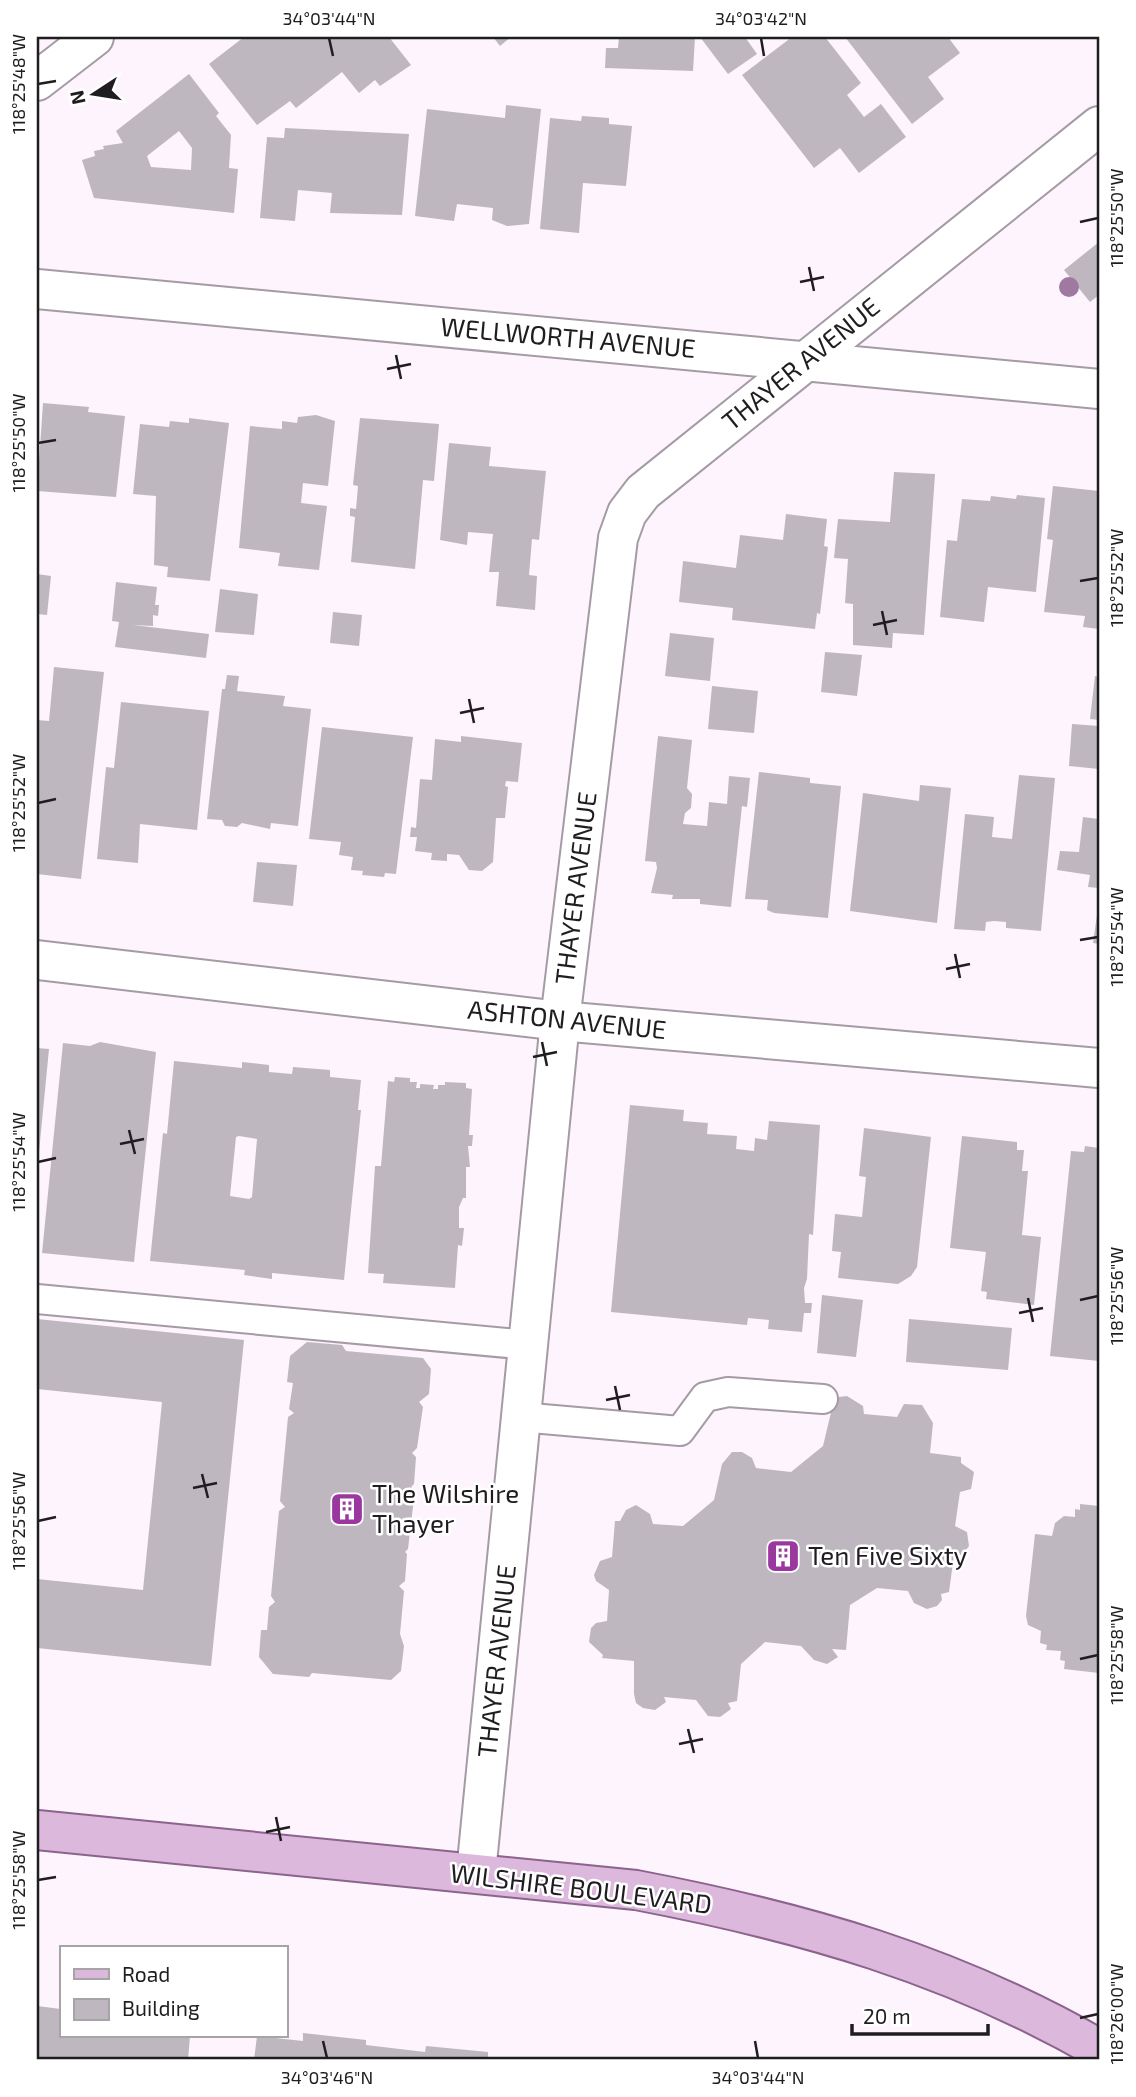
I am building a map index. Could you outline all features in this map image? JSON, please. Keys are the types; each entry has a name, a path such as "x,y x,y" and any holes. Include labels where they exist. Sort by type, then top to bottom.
{"main road":[{"name":"WILSHIRE BOULEVARD","path":"37,1830 636,1890 724,1907 842,1937 1016,2003 1099,2049"}],"street":[{"path":"37,81 94,37"},
{"name":"THAYER AVENUE","path":"476,1873 560,1021 618,538 627,513 643,492 1099,126"},
{"name":"WELLWORTH AVENUE","path":"37,289 1099,389"},
{"name":"ASHTON AVENUE","path":"37,960 560,1021 1099,1068"}],"lane":[{"path":"37,1299 528,1345"},
{"path":"520,1417 680,1431 705,1397 728,1392 823,1399"}],"building":[{"path":"244,37 389,37 411,65 380,86 375,80 359,93 342,72 296,108 290,101 257,125 209,64"},
{"path":"493,37 511,37 500,46"},
{"path":"619,37 695,37 693,71 605,68 606,48 618,48"},
{"path":"700,37 745,37 757,54 728,74"},
{"path":"792,37 825,37 861,83 847,95 864,117 881,104 906,137 859,173 840,148 814,168 742,75"},
{"path":"845,37 948,37 960,53 928,77 944,99 912,124"},
{"path":"189,74 219,113 216,116 231,135 229,168 238,169 234,213 94,198 82,160 95,156 94,151 104,149 103,146 123,143 116,131","holes":["179,131 192,148 191,170 151,167 147,156"]},
{"path":"506,105 541,109 529,224 507,226 492,220 493,208 457,204 454,221 415,216 427,109 505,118"},
{"path":"582,116 609,118 609,124 632,126 626,186 583,183 579,233 540,229 550,118 581,121"},
{"path":"285,128 409,134 402,215 330,213 332,193 298,190 295,221 260,218 267,137 284,138"},
{"path":"1099,242 1099,295 1090,302 1064,270"},
{"path":"43,403 89,407 88,412 125,416 116,497 37,491"},
{"path":"316,415 335,421 328,486 303,483 301,503 327,506 319,570 278,566 280,553 239,548 250,426 282,429 282,421 297,423 298,417"},
{"path":"189,418 229,423 210,581 167,577 168,567 154,565 156,496 133,494 140,424 169,427 170,421 189,423"},
{"path":"360,418 439,424 434,481 423,480 415,569 351,562 355,517 350,516 350,508 356,509 358,486 353,485"},
{"path":"449,443 491,447 489,466 546,471 539,540 532,539 529,575 537,576 535,610 496,606 499,572 489,572 493,534 468,532 467,545 440,540"},
{"path":"894,472 935,474 924,635 893,633 892,648 853,645 853,604 845,603 848,559 834,558 838,519 890,522"},
{"path":"1053,486 1099,491 1099,629 1083,627 1085,616 1044,612 1053,540 1047,539"},
{"path":"1017,495 1045,498 1036,592 988,587 984,622 940,617 947,540 957,541 962,499 990,501 991,496 1016,499"},
{"path":"786,514 827,519 824,546 828,547 820,614 817,613 815,629 732,620 733,608 679,602 683,561 736,568 740,535 783,540"},
{"path":"37,574 51,576 47,615 37,614"},
{"path":"116,582 157,587 155,605 159,605 158,616 153,615 153,626 133,625 209,634 206,658 115,647 119,622 112,621"},
{"path":"220,589 258,594 254,635 215,632"},
{"path":"333,612 362,615 359,646 330,643"},
{"path":"670,633 714,638 710,681 665,676"},
{"path":"825,652 862,655 857,696 821,692"},
{"path":"54,667 104,672 81,879 37,874 37,720 49,721"},
{"path":"227,675 239,676 237,691 285,696 283,706 311,709 298,826 271,823 270,829 242,823 237,827 225,826 222,820 207,819 222,689 225,689"},
{"path":"1095,676 1099,677 1099,720 1090,719"},
{"path":"712,686 758,691 754,733 708,729"},
{"path":"121,702 209,711 197,830 140,824 138,863 97,859 106,767 114,768"},
{"path":"1072,724 1099,726 1099,769 1069,766"},
{"path":"322,727 413,737 396,874 385,873 384,877 362,875 363,871 351,870 353,857 339,855 341,842 309,839"},
{"path":"461,736 522,743 518,782 506,781 505,786 508,787 505,818 496,818 493,862 482,871 469,870 459,855 447,854 447,861 431,860 432,853 415,851 417,837 410,837 411,827 416,828 420,779 432,780 435,739 461,742"},
{"path":"658,736 692,740 687,788 692,794 691,808 685,813 683,824 707,826 709,802 727,804 729,776 750,778 747,807 742,806 731,907 700,904 700,899 672,899 673,895 651,893 656,862 645,861"},
{"path":"759,772 810,778 810,783 841,786 828,918 774,913 767,910 768,900 745,899"},
{"path":"1019,775 1055,778 1041,931 1006,928 1006,922 994,921 986,922 985,931 954,929 965,814 994,817 992,837 1012,839"},
{"path":"920,785 951,788 937,923 850,911 863,793 919,801"},
{"path":"1083,817 1099,819 1099,888 1088,887 1090,875 1057,870 1060,851 1079,852"},
{"path":"257,862 297,865 293,906 253,902"},
{"path":"1099,908 1099,944 1093,943"},
{"path":"100,1042 156,1052 134,1262 42,1253 63,1043 90,1046"},
{"path":"37,1048 49,1049 39,1152 37,1151"},
{"path":"174,1061 242,1068 242,1062 269,1065 269,1072 292,1074 293,1067 330,1070 330,1077 361,1080 358,1110 361,1110 344,1280 272,1273 272,1279 244,1275 245,1270 150,1261 163,1133 167,1134","holes":["236,1137 257,1139 252,1197 249,1199 230,1196"]},
{"path":"395,1077 410,1078 410,1082 417,1082 416,1088 420,1088 420,1084 434,1085 433,1089 438,1089 438,1085 445,1085 445,1082 466,1083 466,1088 472,1089 469,1135 473,1135 472,1146 468,1146 470,1167 466,1167 466,1198 463,1198 459,1207 459,1228 464,1228 462,1246 458,1245 455,1288 383,1283 384,1274 368,1273 375,1166 381,1166 388,1081 394,1082"},
{"path":"630,1105 684,1110 683,1121 708,1123 707,1134 737,1136 736,1149 754,1151 755,1138 767,1140 769,1121 820,1125 813,1235 809,1234 807,1279 804,1288 805,1303 812,1303 811,1313 804,1313 802,1332 768,1329 769,1320 748,1318 747,1325 611,1312"},
{"path":"864,1128 931,1137 917,1267 911,1276 898,1284 838,1278 841,1252 832,1251 835,1214 862,1217 866,1177 859,1176"},
{"path":"962,1136 1017,1142 1017,1150 1024,1150 1022,1171 1028,1171 1022,1235 1041,1237 1034,1305 986,1299 987,1292 981,1291 986,1252 950,1248"},
{"path":"1085,1146 1099,1148 1099,1361 1050,1356 1071,1151 1084,1152"},
{"path":"822,1295 863,1300 856,1357 817,1353"},
{"path":"37,1319 244,1340 211,1666 37,1648 37,1579 143,1590 162,1402 37,1389"},
{"path":"909,1319 1012,1328 1008,1370 906,1362"},
{"name":"The Wilshire Thayer","path":"307,1342 342,1345 346,1351 423,1358 431,1369 429,1394 419,1402 423,1407 417,1448 412,1453 416,1457 414,1484 411,1487 415,1490 408,1549 405,1552 405,1581 399,1586 404,1591 400,1634 404,1646 401,1671 391,1680 312,1673 309,1677 273,1674 259,1657 261,1630 267,1630 269,1607 275,1602 271,1596 279,1511 285,1507 280,1501 288,1417 294,1413 289,1409 293,1383 287,1382 290,1356"},
{"name":"Ten Five Sixty","path":"847,1396 863,1406 864,1414 897,1417 904,1404 922,1405 933,1423 930,1453 961,1457 961,1463 974,1472 971,1489 960,1492 955,1526 967,1532 969,1546 962,1555 954,1555 949,1592 941,1594 942,1600 937,1606 927,1609 914,1603 908,1591 877,1588 850,1605 846,1650 832,1649 838,1657 827,1664 814,1660 801,1646 765,1642 741,1664 737,1701 728,1703 731,1709 720,1717 708,1716 696,1700 664,1697 666,1702 655,1710 643,1708 636,1703 634,1694 634,1661 602,1658 603,1655 589,1642 591,1628 596,1623 607,1621 609,1590 596,1581 594,1575 600,1561 612,1557 615,1521 620,1521 626,1510 636,1505 650,1514 653,1524 683,1526 714,1500 722,1464 732,1452 742,1452 752,1458 756,1468 791,1472 823,1446 833,1404 839,1397"},
{"path":"1080,1504 1099,1506 1099,1673 1064,1669 1065,1661 1060,1660 1061,1651 1046,1650 1047,1645 1040,1643 1041,1631 1028,1625 1026,1616 1035,1534 1052,1536 1055,1523 1064,1516 1075,1517 1075,1509 1080,1510"},
{"path":"37,2006 60,2009 60,2038 190,2038 188,2060 37,2060"},
{"path":"303,2033 366,2040 366,2045 425,2052 426,2046 488,2052 488,2057 502,2060 254,2060 257,2038 303,2041"}],"place":[{"name":"The Wilshire Thayer","path":"347,1509"},
{"name":"Ten Five Sixty","path":"783,1556"}]}
